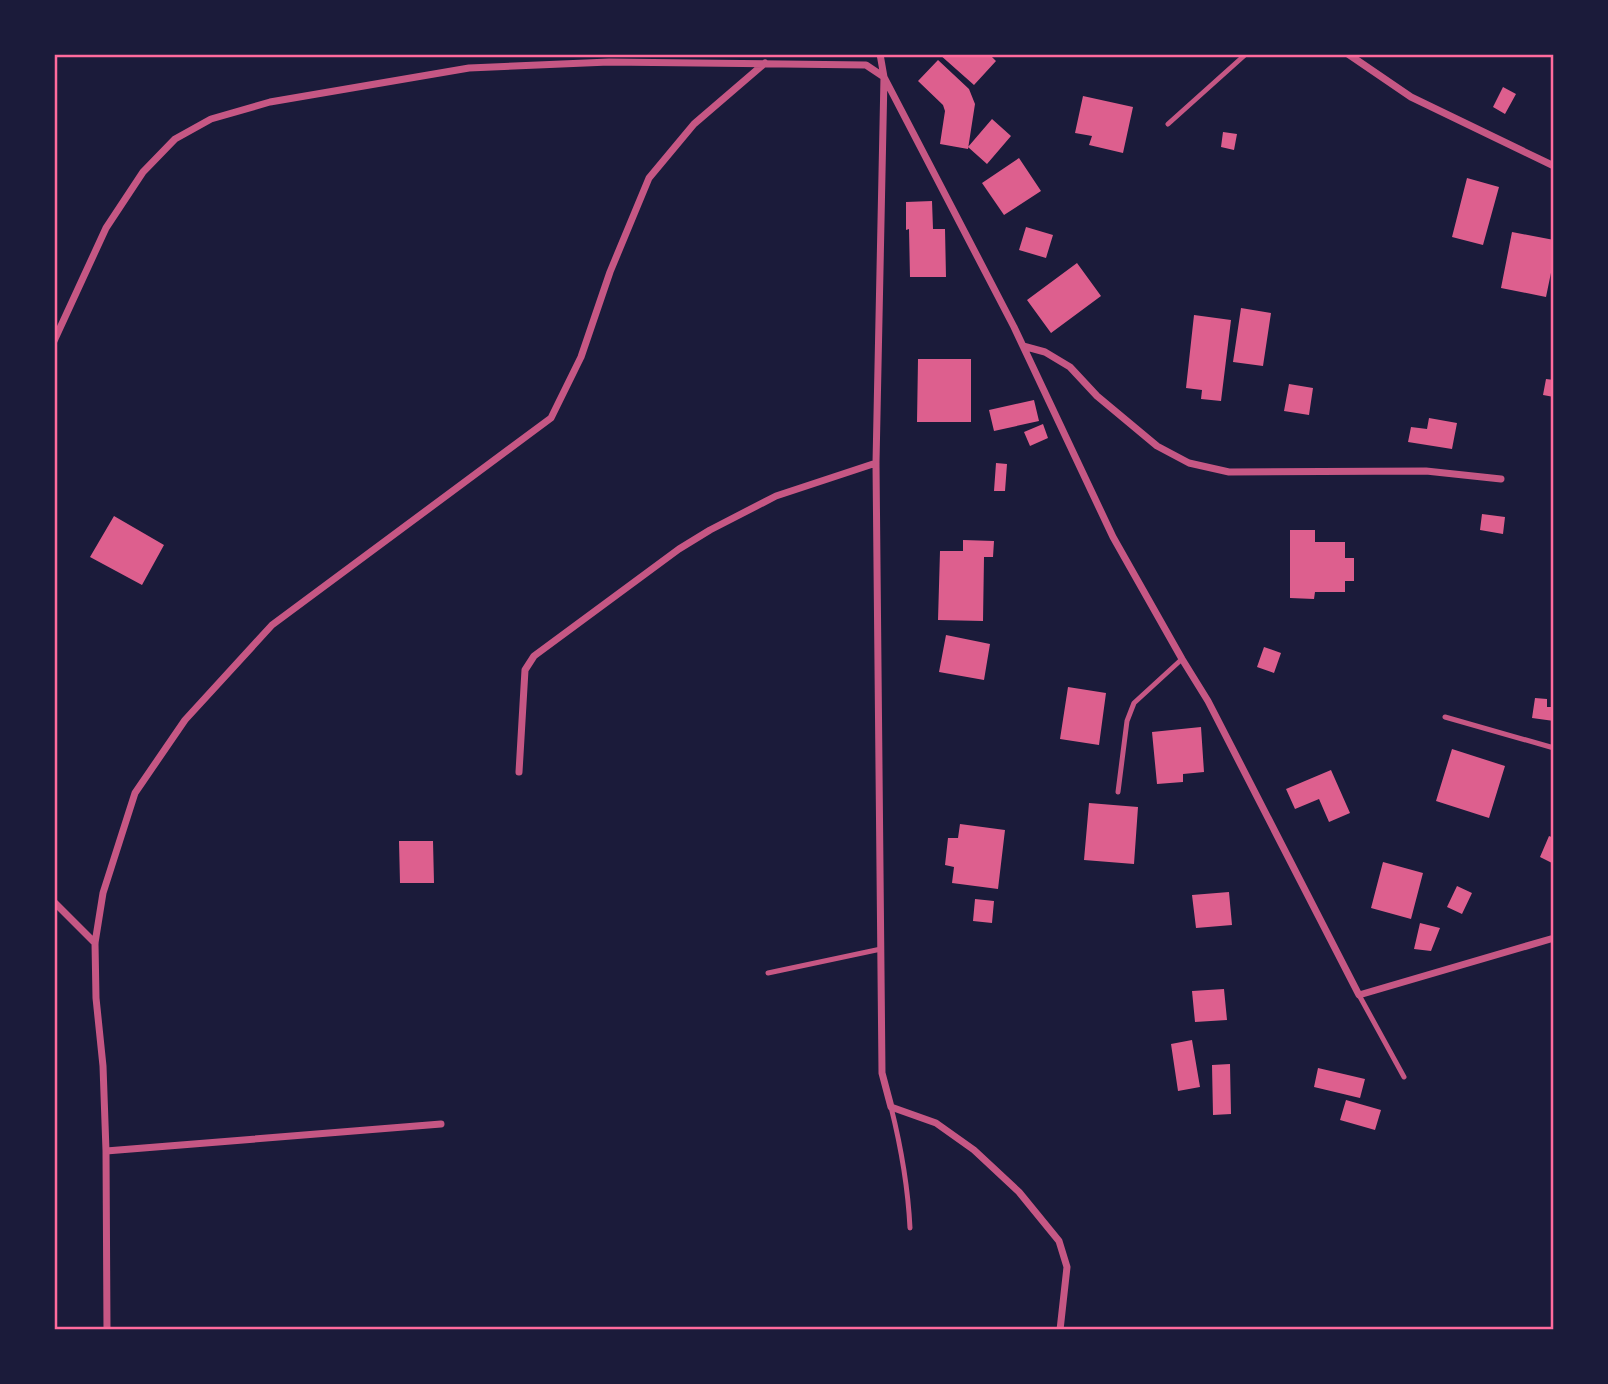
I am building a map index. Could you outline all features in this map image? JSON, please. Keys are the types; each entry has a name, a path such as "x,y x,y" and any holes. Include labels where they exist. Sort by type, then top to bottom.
{"street":[{"path":"880,54 884,77 876,463 882,1073 891,1107 936,1123 974,1150 1019,1192 1059,1241 1067,1267 1060,1330"},
{"path":"1348,54 1411,97 1554,166"},
{"path":"54,341 106,228 143,172 175,139 211,119 270,102 469,68 609,62 866,65 884,77 1023,346 1114,537 1208,701 1359,995 1554,938"},
{"path":"107,1330 106,1151 95,943 103,892 135,793 185,720 272,625 551,418 582,357 610,272 649,178 694,124 765,63"},
{"path":"1023,346 1045,352 1070,367 1097,396 1157,446 1189,464 1229,472 1426,471 1500,480"},
{"path":"519,772 525,670 534,656 679,549 710,530 776,496 876,463"},
{"path":"54,902 95,943"},
{"path":"106,1151 440,1124"}],"lane":[{"path":"1168,124 1246,54"},
{"path":"1118,792 1127,721 1134,703 1182,659"},
{"path":"1445,717 1554,748"},
{"path":"768,973 881,948"},
{"path":"1359,995 1404,1076"},
{"path":"891,1107 909,1194 910,1228"}],"building":[{"path":"939,54 989,54 996,61 974,85"},
{"path":"938,60 969,89 975,104 968,149 940,144 945,111 943,105 918,81"},
{"path":"1503,87 1516,94 1505,114 1493,107"},
{"path":"1083,96 1133,107 1123,153 1089,145 1092,136 1075,133"},
{"path":"992,119 1011,136 987,164 968,147"},
{"path":"1223,132 1237,134 1234,150 1221,147"},
{"path":"1019,158 1041,191 1004,215 982,183"},
{"path":"1467,178 1499,187 1483,245 1452,237"},
{"path":"932,201 933,229 945,229 946,277 910,277 906,202"},
{"path":"1026,227 1053,235 1046,258 1019,250"},
{"path":"1512,232 1554,240 1554,258 1546,297 1501,288"},
{"path":"1077,263 1101,296 1051,333 1027,300"},
{"path":"1241,308 1271,313 1263,366 1233,362"},
{"path":"1194,315 1231,320 1221,401 1201,399 1202,390 1186,388"},
{"path":"918,359 971,359 971,422 917,422"},
{"path":"1546,379 1554,380 1554,397 1543,395"},
{"path":"1289,384 1313,388 1309,415 1284,411"},
{"path":"1034,400 1039,421 994,431 989,410"},
{"path":"1429,418 1457,423 1452,449 1408,442 1411,427 1427,429"},
{"path":"1043,424 1048,438 1030,446 1024,432"},
{"path":"996,463 1007,464 1005,491 994,491"},
{"path":"1482,514 1505,517 1503,534 1480,530"},
{"path":"114,516 164,545 142,585 90,557"},
{"path":"1290,530 1315,530 1315,542 1345,542 1345,558 1354,558 1354,581 1345,581 1345,592 1315,592 1314,599 1290,598"},
{"path":"963,540 994,541 993,557 984,557 983,621 938,620 940,551 963,551"},
{"path":"946,635 990,644 984,680 939,672"},
{"path":"1264,647 1281,653 1274,673 1257,667"},
{"path":"1068,687 1106,693 1099,745 1060,739"},
{"path":"1535,698 1547,699 1547,707 1554,707 1554,721 1532,718"},
{"path":"1201,727 1204,772 1183,774 1183,782 1157,784 1152,732"},
{"path":"1452,749 1505,766 1489,818 1436,801"},
{"path":"1331,770 1350,813 1329,822 1319,799 1295,809 1286,789"},
{"path":"1089,803 1138,807 1134,864 1084,860"},
{"path":"960,824 1005,830 998,889 952,883 954,867 945,865 948,838 958,838"},
{"path":"1549,836 1554,838 1554,864 1540,857"},
{"path":"399,841 433,841 434,883 400,883"},
{"path":"1383,862 1423,873 1411,919 1371,908"},
{"path":"1457,886 1472,893 1462,914 1447,907"},
{"path":"1229,892 1232,925 1196,928 1192,895"},
{"path":"975,899 994,901 992,923 973,921"},
{"path":"1420,923 1440,928 1431,951 1414,949"},
{"path":"1224,989 1227,1020 1195,1022 1192,991"},
{"path":"1192,1040 1200,1087 1178,1091 1171,1044"},
{"path":"1230,1064 1231,1114 1213,1115 1212,1065"},
{"path":"1318,1068 1365,1079 1360,1098 1314,1087"},
{"path":"1346,1100 1381,1110 1375,1130 1340,1120"}]}
